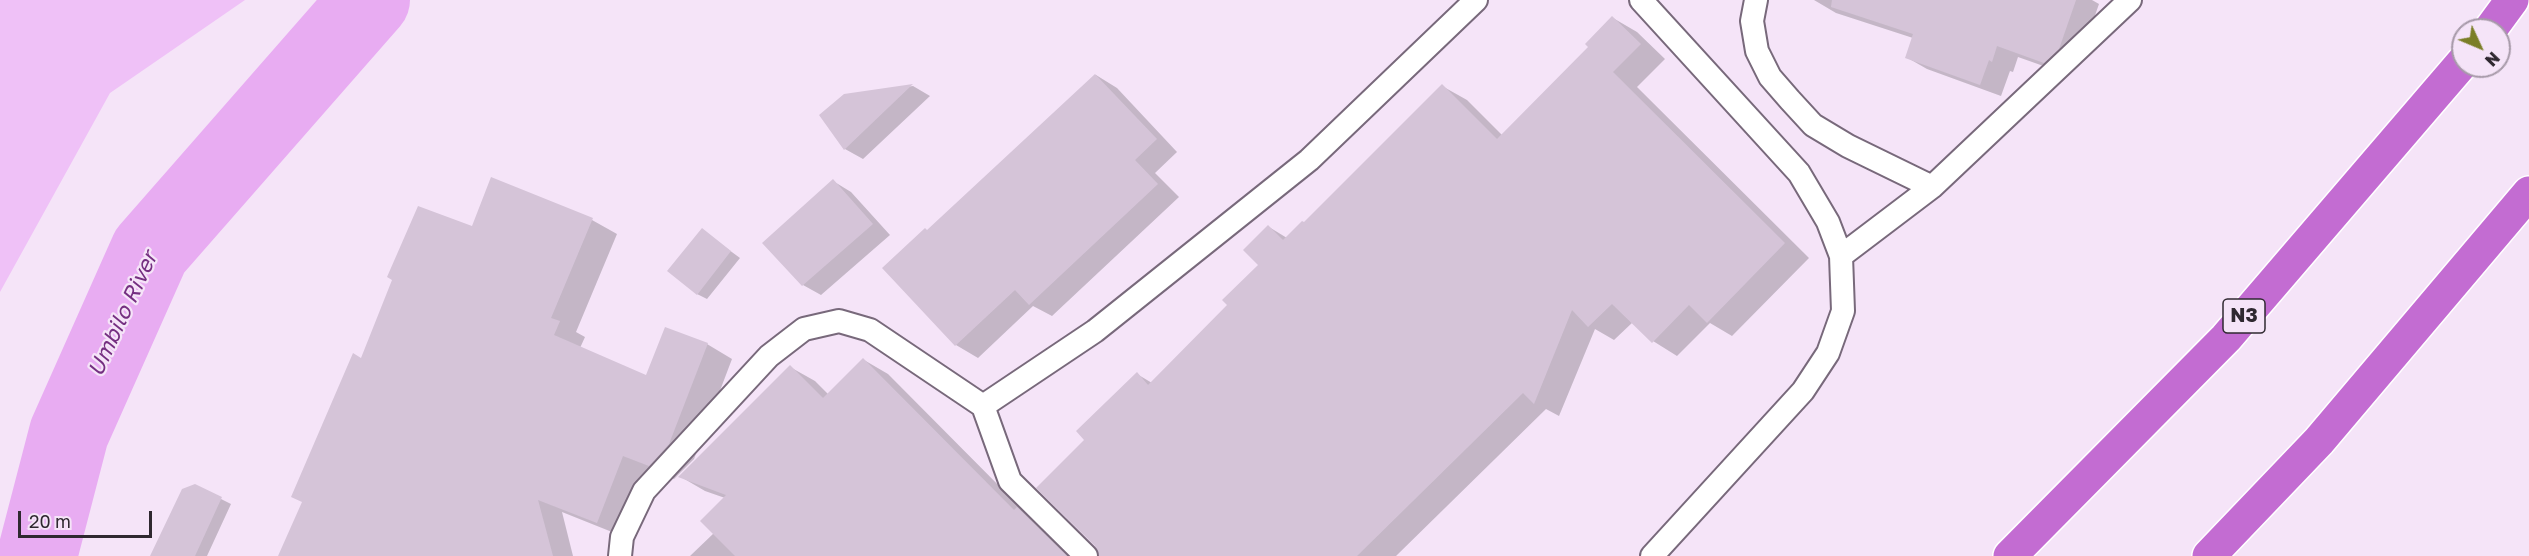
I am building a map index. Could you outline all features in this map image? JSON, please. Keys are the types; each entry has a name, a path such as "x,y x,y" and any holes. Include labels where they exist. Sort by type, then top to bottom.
{"highway":[{"path":"2499,18 2512,0"},
{"name":"N3","path":"2010,556 2226,338 2451,76"},
{"path":"2209,556 2319,441 2529,193"}],"lane":[{"path":"983,406 1095,331 1309,160 1476,0"},
{"path":"1641,0 1800,173 1828,222 1841,256 1844,311 1828,353 1803,391 1652,556"},
{"path":"1756,0 1752,21 1757,51 1770,76 1813,125 1848,146 1932,188"},
{"path":"1841,256 1932,188 2130,0"},
{"path":"620,556 622,537 644,491 769,356 804,329 839,321 870,330 983,406 1010,481 1086,556"}],"shaded area":[{"path":"0,0 245,0 110,93 0,292"}],"building":[{"path":"1832,0 2076,0 2059,49 2044,63 1997,46 1992,62 1989,60 1980,85 1905,58 1913,34 1831,7"},
{"path":"1612,16 1641,44 1613,72 1785,243 1707,323 1689,305 1652,343 1612,304 1588,327 1572,310 1534,404 1523,393 1357,556 1099,556 1095,546 1036,488 1084,440 1076,431 1137,372 1148,385 1227,305 1222,300 1258,265 1243,250 1268,225 1283,240 1302,221 1304,222 1442,84 1497,139 1588,47 1585,44"},
{"path":"1095,74 1157,139 1135,160 1158,184 1029,305 1015,290 955,346 882,268 925,228 927,230"},
{"path":"913,84 844,150 819,115 844,94"},
{"path":"491,177 593,218 551,318 560,321 554,335 646,375 665,327 708,343 669,444 649,466 623,456 597,523 538,500 553,556 278,556 302,502 291,497 353,353 361,358 392,280 387,277 418,206 472,226"},
{"path":"833,179 873,224 802,286 762,243"},
{"path":"702,228 731,251 697,295 667,271"},
{"path":"863,358 1014,510 1017,507 1067,556 735,556 700,521 726,495 678,477 790,365 823,398"},
{"path":"195,484 222,497 195,556 150,556 182,489"}],"waterway":[{"name":"Umbilo River","path":"37,556 69,433 150,251 370,0"}]}
